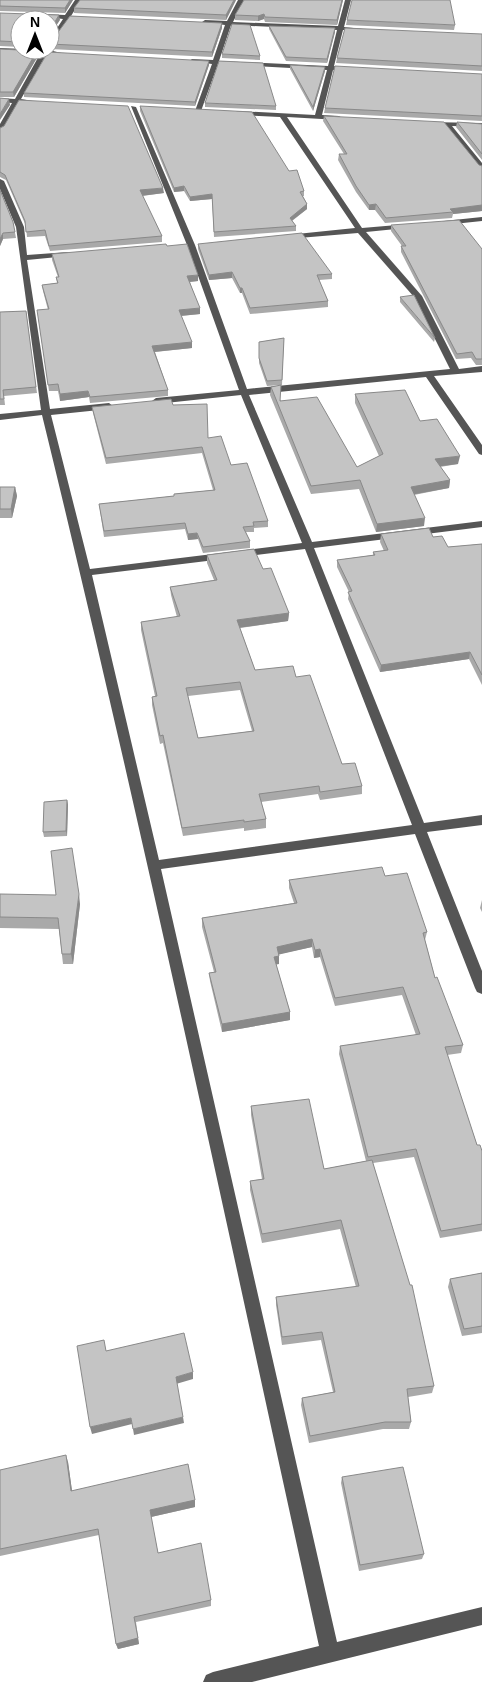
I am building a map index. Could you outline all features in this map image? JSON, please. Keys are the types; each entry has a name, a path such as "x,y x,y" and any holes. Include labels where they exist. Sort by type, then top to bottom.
{"street":[{"path":"60,27 78,0"},
{"path":"198,110 217,62 229,24 241,0"},
{"path":"318,117 348,0"},
{"path":"60,17 95,18"},
{"path":"201,22 369,30"},
{"path":"60,53 73,54"},
{"path":"0,130 41,60"},
{"path":"188,60 359,70"},
{"path":"0,100 45,102"},
{"path":"132,107 191,245 244,393 309,547 482,988"},
{"path":"188,110 207,111"},
{"path":"226,112 348,119"},
{"path":"283,116 360,230 418,296 456,372"},
{"path":"417,122 482,125"},
{"path":"447,124 482,168"},
{"path":"0,181 20,227 46,412 86,573 154,866 330,1653"},
{"path":"435,223 482,219"},
{"path":"281,237 416,225"},
{"path":"23,258 72,254"},
{"path":"145,402 482,369"},
{"path":"428,374 482,452"},
{"path":"0,417 115,405"},
{"path":"86,573 309,547 482,524"},
{"path":"154,866 482,820"},
{"path":"213,1682 482,1616"}],"building":[{"path":"0,0 70,0 65,8 0,6"},
{"path":"80,0 234,0 226,15 74,8"},
{"path":"244,0 342,0 337,20 265,17 264,14 258,16 235,15"},
{"path":"352,0 450,0 455,25 347,20"},
{"path":"0,13 10,13 10,42 0,41"},
{"path":"70,16 222,23 212,52 60,44 60,30"},
{"path":"232,24 250,25 260,56 222,54"},
{"path":"269,26 335,28 327,59 286,57"},
{"path":"345,28 482,34 482,66 337,58"},
{"path":"0,49 10,50 10,60 32,60 13,92 0,92"},
{"path":"60,53 209,61 195,102 24,93 43,60 60,60"},
{"path":"219,61 263,63 276,106 205,103"},
{"path":"290,65 325,67 313,107"},
{"path":"335,66 482,74 482,116 325,108"},
{"path":"0,98 9,99 0,114"},
{"path":"19,100 128,106 163,188 140,190 162,236 49,246 45,230 26,232 25,221 5,175 0,172 0,128 4,126"},
{"path":"140,106 252,112 289,171 297,170 304,191 300,192 307,204 290,218 296,226 214,232 212,194 190,197 184,186 174,188"},
{"path":"324,116 444,122 479,165 482,166 482,205 450,209 453,212 386,218 376,204 369,205 356,186 339,154 347,154"},
{"path":"457,122 482,124 482,154"},
{"path":"0,190 15,232 3,233 0,239"},
{"path":"459,220 482,249 482,359 476,359 472,352 457,354 401,246 406,246 391,225"},
{"path":"302,233 332,274 317,275 328,301 250,308 242,288 240,288 232,272 209,275 198,244"},
{"path":"166,244 167,246 187,244 198,275 187,276 200,308 179,310 192,342 152,346 168,390 90,397 88,391 60,394 58,384 48,385 37,310 49,309 42,285 58,283 56,277 59,277 52,254"},
{"path":"414,295 435,338 400,297"},
{"path":"26,311 36,387 3,390 4,399 0,399 0,312"},
{"path":"284,338 282,380 267,381 259,358 259,342"},
{"path":"281,385 280,401 317,397 357,467 383,454 355,394 405,390 420,421 437,419 460,456 435,459 450,480 411,487 425,518 377,524 360,480 311,486 271,387"},
{"path":"171,399 173,405 207,404 208,438 221,436 231,465 247,463 268,521 253,522 254,526 243,527 250,541 203,547 197,533 188,534 185,523 104,531 99,504 215,490 202,447 106,458 92,407"},
{"path":"0,487 15,487 11,509 0,509"},
{"path":"429,528 433,537 442,536 448,547 482,544 482,675 470,652 381,665 348,592 352,591 337,560 375,555 373,552 388,550 381,534"},
{"path":"254,549 263,569 271,568 289,613 237,620 255,670 293,666 296,677 310,675 342,764 355,763 362,786 320,792 319,786 259,794 266,819 182,828 163,735 160,736 152,697 157,696 141,622 180,616 170,587 217,580 207,555","holes":["240,682 254,731 198,738 186,688"]},
{"path":"67,800 66,831 43,832 44,802"},
{"path":"72,848 79,894 71,954 62,954 58,918 0,917 0,894 56,895 51,851"},
{"path":"382,867 385,876 407,873 427,932 423,933 435,978 437,977 463,1045 445,1047 477,1145 480,1145 482,1151 482,1224 441,1231 416,1149 368,1157 340,1046 420,1034 403,987 335,998 320,949 315,950 312,939 277,947 279,956 274,957 290,1012 222,1024 209,973 216,972 202,918 297,903 289,880"},
{"path":"309,1099 324,1169 372,1160 410,1285 412,1285 434,1386 407,1389 411,1422 385,1422 310,1436 302,1398 335,1392 322,1332 282,1337 276,1297 359,1286 341,1220 262,1234 250,1181 264,1179 251,1106"},
{"path":"482,1273 482,1326 464,1329 450,1279"},
{"path":"184,1333 193,1372 176,1377 183,1417 133,1429 131,1418 90,1427 77,1346 104,1340 106,1351"},
{"path":"66,1455 71,1491 188,1464 195,1500 150,1510 158,1553 201,1543 211,1600 134,1617 138,1638 116,1644 98,1529 0,1549 0,1470"},
{"path":"403,1467 424,1554 360,1565 342,1477"}]}
